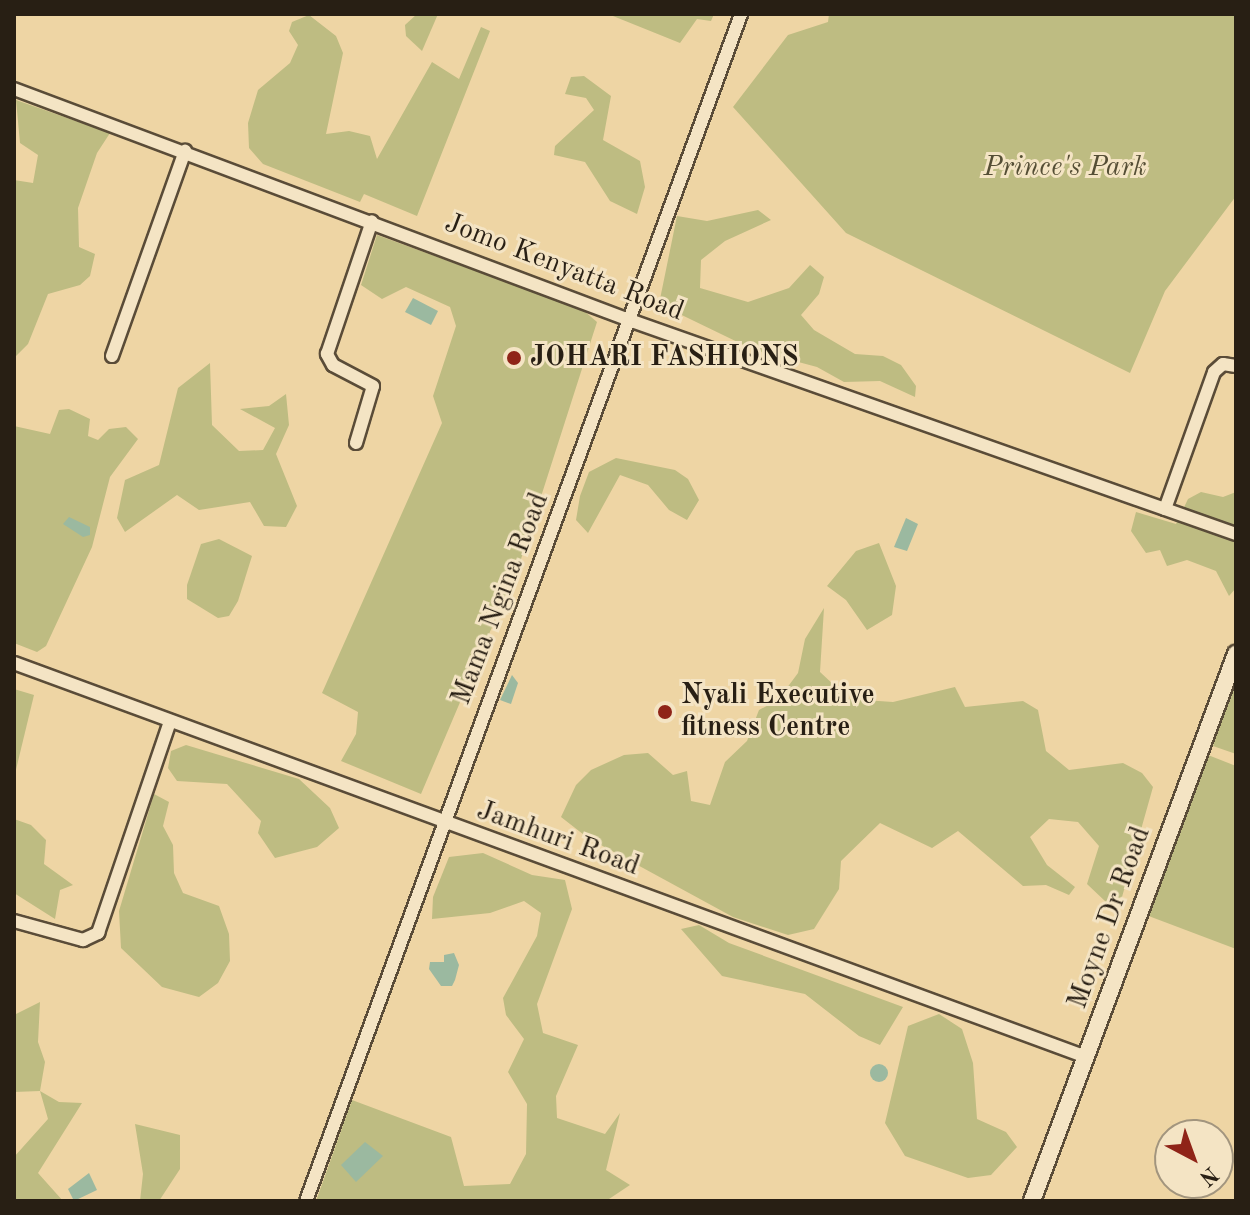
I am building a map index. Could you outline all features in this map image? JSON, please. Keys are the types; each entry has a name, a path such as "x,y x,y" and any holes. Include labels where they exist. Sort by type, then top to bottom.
{"main road":[{"name":"Moyne Dr Road","path":"1032,1201 1236,654"}],"street":[{"name":"Mama Ngina Road","path":"306,1201 443,822 632,321 741,14"},
{"name":"Jomo Kenyatta Road","path":"14,89 632,321 1236,534"},
{"path":"112,356 185,151"},
{"path":"356,443 373,386 333,365 327,354 372,221"},
{"path":"1165,509 1214,372 1223,364 1236,366"},
{"name":"Jamhuri Road","path":"14,663 1086,1057"},
{"path":"14,921 83,940 98,933 170,722"}],"green space":[{"path":"417,14 438,14 422,51 406,36 405,25"},
{"path":"608,14 714,14 711,21 697,19 680,43"},
{"name":"Prince's Park","path":"829,14 1236,14 1236,196 1165,291 1130,373 846,233 733,107 788,35 828,22"},
{"path":"309,15 336,36 343,53 326,134 349,131 370,136 377,159 432,62 459,79 481,27 490,31 417,216 364,194 360,202 263,164 249,148 248,123 258,90 290,63 298,45 289,31 292,22"},
{"path":"584,76 611,96 603,140 640,161 645,187 637,214 610,201 585,162 554,155 555,146 594,110 586,98 565,94 571,77"},
{"path":"16,100 110,133 97,153 78,208 79,247 95,254 90,276 80,285 48,294 28,344 15,357 14,180 33,183 38,155 20,143"},
{"path":"758,210 771,220 725,241 701,260 700,288 748,302 789,288 810,265 824,277 819,294 801,315 814,330 855,354 883,356 901,365 916,386 915,397 880,381 844,382 817,367 754,350 659,304 677,216 707,221"},
{"path":"377,235 583,310 597,322 521,559 421,794 341,761 356,734 358,712 322,693 442,423 433,396 456,326 450,307 406,287 382,299 361,285"},
{"path":"210,363 212,425 239,451 263,450 275,428 240,409 269,406 286,394 289,425 276,454 297,506 286,527 264,526 250,502 199,510 177,495 125,532 117,518 125,480 159,465 178,388"},
{"path":"69,409 90,419 88,436 98,440 109,429 126,427 138,439 110,477 92,547 46,646 37,652 14,643 14,426 50,434 59,410"},
{"path":"616,458 675,470 688,479 699,500 687,520 669,510 648,485 620,475 588,533 576,520 580,496 589,472"},
{"path":"1201,492 1223,497 1236,492 1236,588 1229,596 1216,571 1187,560 1167,566 1160,550 1146,553 1131,531 1136,512 1176,524 1188,499"},
{"path":"219,539 252,556 238,601 229,616 218,618 187,599 187,585 201,544"},
{"path":"879,543 896,586 892,615 867,630 846,600 827,586 856,551"},
{"path":"824,608 820,672 849,699 893,702 955,687 965,707 1023,701 1038,710 1046,751 1069,770 1123,763 1142,773 1153,787 1122,897 1106,902 1087,884 1099,846 1078,822 1049,819 1030,837 1047,865 1075,887 1069,895 1046,885 1023,886 958,831 932,848 880,823 841,861 839,889 814,929 788,935 733,917 588,838 561,817 576,785 591,770 624,755 648,753 673,775 687,771 691,801 710,805 725,762 747,741 759,710 778,700 798,673 805,639"},
{"path":"1236,672 1236,754 1213,746"},
{"path":"14,689 34,695 14,778"},
{"path":"186,745 299,779 330,808 339,828 317,847 275,858 258,833 261,821 227,784 177,781 168,768 171,751"},
{"path":"1208,755 1236,766 1236,949 1146,915"},
{"path":"154,794 169,802 163,826 173,845 174,873 183,893 219,906 229,934 230,961 218,983 199,997 162,987 121,948 119,911"},
{"path":"14,819 31,825 46,840 44,864 73,885 60,890 55,919 14,893"},
{"path":"483,853 532,875 565,880 572,909 537,1004 543,1033 578,1045 556,1096 557,1118 605,1134 620,1113 606,1170 630,1185 606,1201 316,1201 352,1100 451,1137 464,1186 510,1184 526,1154 527,1104 508,1072 524,1039 506,1015 503,998 537,936 541,913 524,901 490,913 432,919 433,897 449,857"},
{"path":"699,925 729,943 903,1007 880,1045 859,1036 805,994 722,976 681,929"},
{"path":"40,1002 38,1042 45,1062 40,1091 14,1092 14,1015"},
{"path":"939,1014 962,1029 973,1063 977,1119 1006,1132 1017,1147 991,1175 968,1178 905,1156 885,1123 908,1026"},
{"path":"40,1091 59,1102 82,1103 38,1173 63,1201 14,1201 14,1157 48,1119"},
{"path":"135,1124 180,1135 180,1169 159,1201 140,1201 143,1174"}],"shaded area":[{"path":"413,298 438,311 431,325 405,312"},
{"path":"69,517 90,527 90,535 83,537 63,524"},
{"path":"906,518 918,524 907,551 894,547"},
{"path":"512,675 518,683 511,704 500,700"},
{"path":"454,953 459,965 455,980 452,986 441,986 429,969 430,962 444,962 444,955"},
{"path":"879,1064 888,1073 879,1082 870,1073"},
{"path":"365,1142 383,1156 356,1182 341,1165"},
{"path":"89,1173 97,1190 74,1201 68,1189"}],"place":[{"name":"JOHARI FASHIONS","path":"514,358"},
{"name":"Nyali Executive fitness Centre","path":"665,712"}]}
